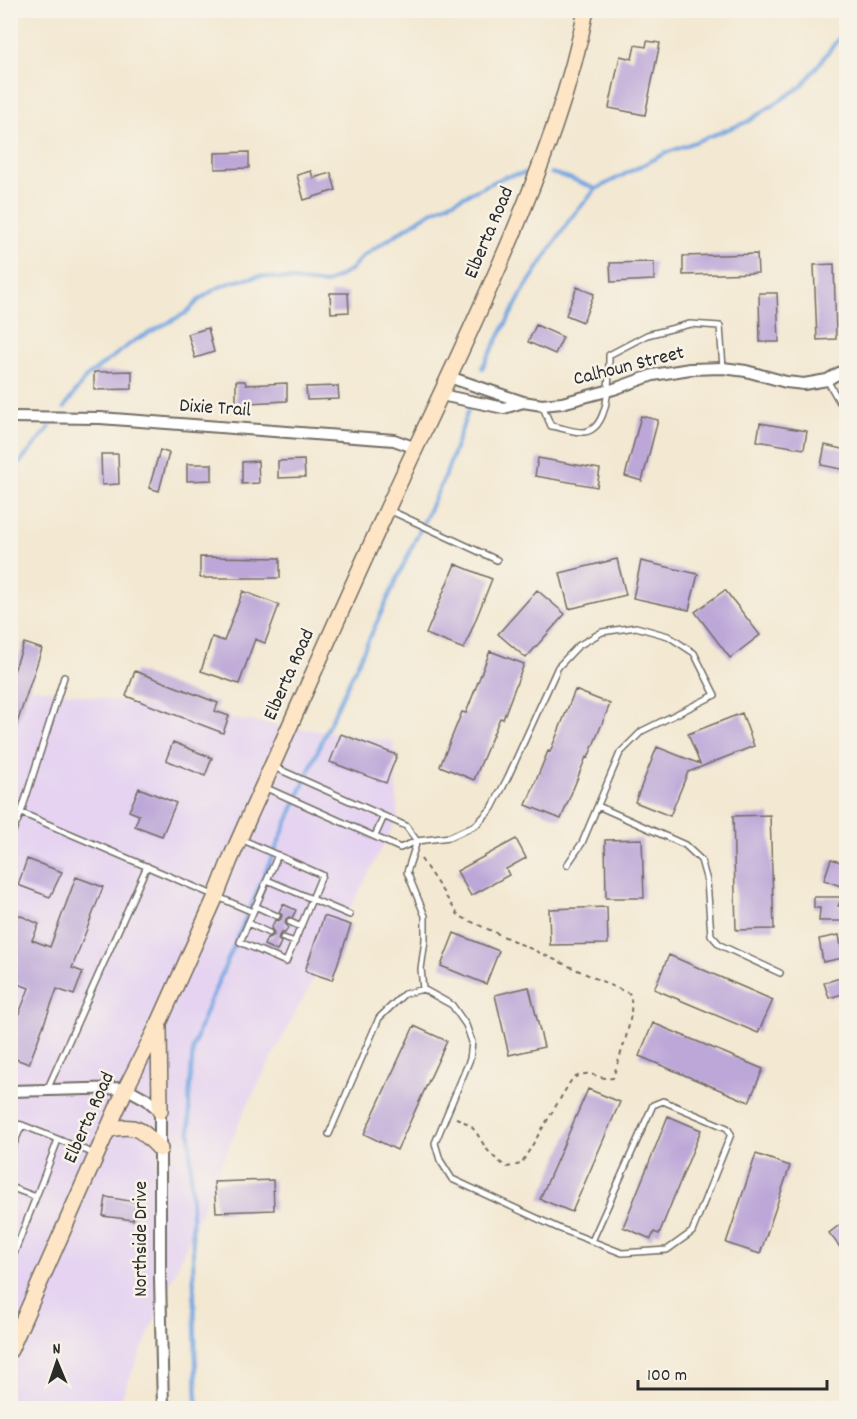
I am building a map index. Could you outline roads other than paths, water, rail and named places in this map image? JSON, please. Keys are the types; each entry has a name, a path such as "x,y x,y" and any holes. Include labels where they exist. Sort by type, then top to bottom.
{"street":[{"name":"Elberta Road","path":"10,1350 126,1088 159,1023 272,766 485,299 539,172 558,119 574,65 586,10"},
{"name":"Calhoun Street","path":"449,377 523,402 542,405 562,403 671,371 723,368 804,384 827,380 846,369"},
{"name":"Calhoun Street","path":"441,394 504,408 523,402"},
{"name":"Dixie Trail","path":"10,417 100,418 359,437 394,440 416,448"},
{"path":"159,1023 160,1111"},
{"path":"10,1091 126,1088 146,1099 160,1111"},
{"name":"Northside Drive","path":"160,1111 163,1408"},
{"path":"108,1130 122,1126 135,1128 144,1133 160,1149"}],"lane":[{"path":"542,405 551,426 584,432 594,429 603,412 609,390 609,356 647,335 690,324 720,326 723,368"},
{"path":"827,380 839,401 846,408"},
{"path":"388,509 497,560"},
{"path":"263,786 400,848 417,841 450,837 476,825 492,808 558,667 578,646 602,632 636,627 668,636 694,653 716,696 642,731 620,753 582,843 567,864"},
{"path":"10,838 21,813 64,677"},
{"path":"272,766 406,826 417,841"},
{"path":"598,806 686,845 700,860 707,881 711,935 720,945 780,973"},
{"path":"10,808 216,896 277,916"},
{"path":"375,836 384,816"},
{"path":"240,838 278,855 322,875 286,962 240,942 278,855"},
{"path":"417,841 406,872 425,916 425,940 421,969 423,989"},
{"path":"47,1090 147,866"},
{"path":"267,880 350,915"},
{"path":"290,922 301,927"},
{"path":"248,923 270,933"},
{"path":"283,938 295,942"},
{"path":"329,1134 379,1018 404,994 423,989 452,1005 466,1025 472,1042 470,1059 435,1143 440,1160 452,1179 558,1228 622,1253 667,1250 692,1232 731,1134 727,1128 663,1101 653,1106 592,1241"},
{"path":"10,1123 22,1125 96,1155"},
{"path":"10,1153 22,1125"},
{"path":"10,1264 58,1140"},
{"path":"10,1187 36,1197"}],"waterway":[{"path":"482,368 525,288 570,219 596,189 666,153 747,122 802,86 846,29"},
{"path":"64,408 86,377 134,341 186,313 215,289 232,282 260,276 325,284 350,270 363,256 431,212 504,177 532,172"},
{"path":"551,173 596,189"},
{"path":"197,1408 189,1100 193,1048 205,1013 327,729 446,474 468,411"},
{"path":"10,474 50,427"}]}
